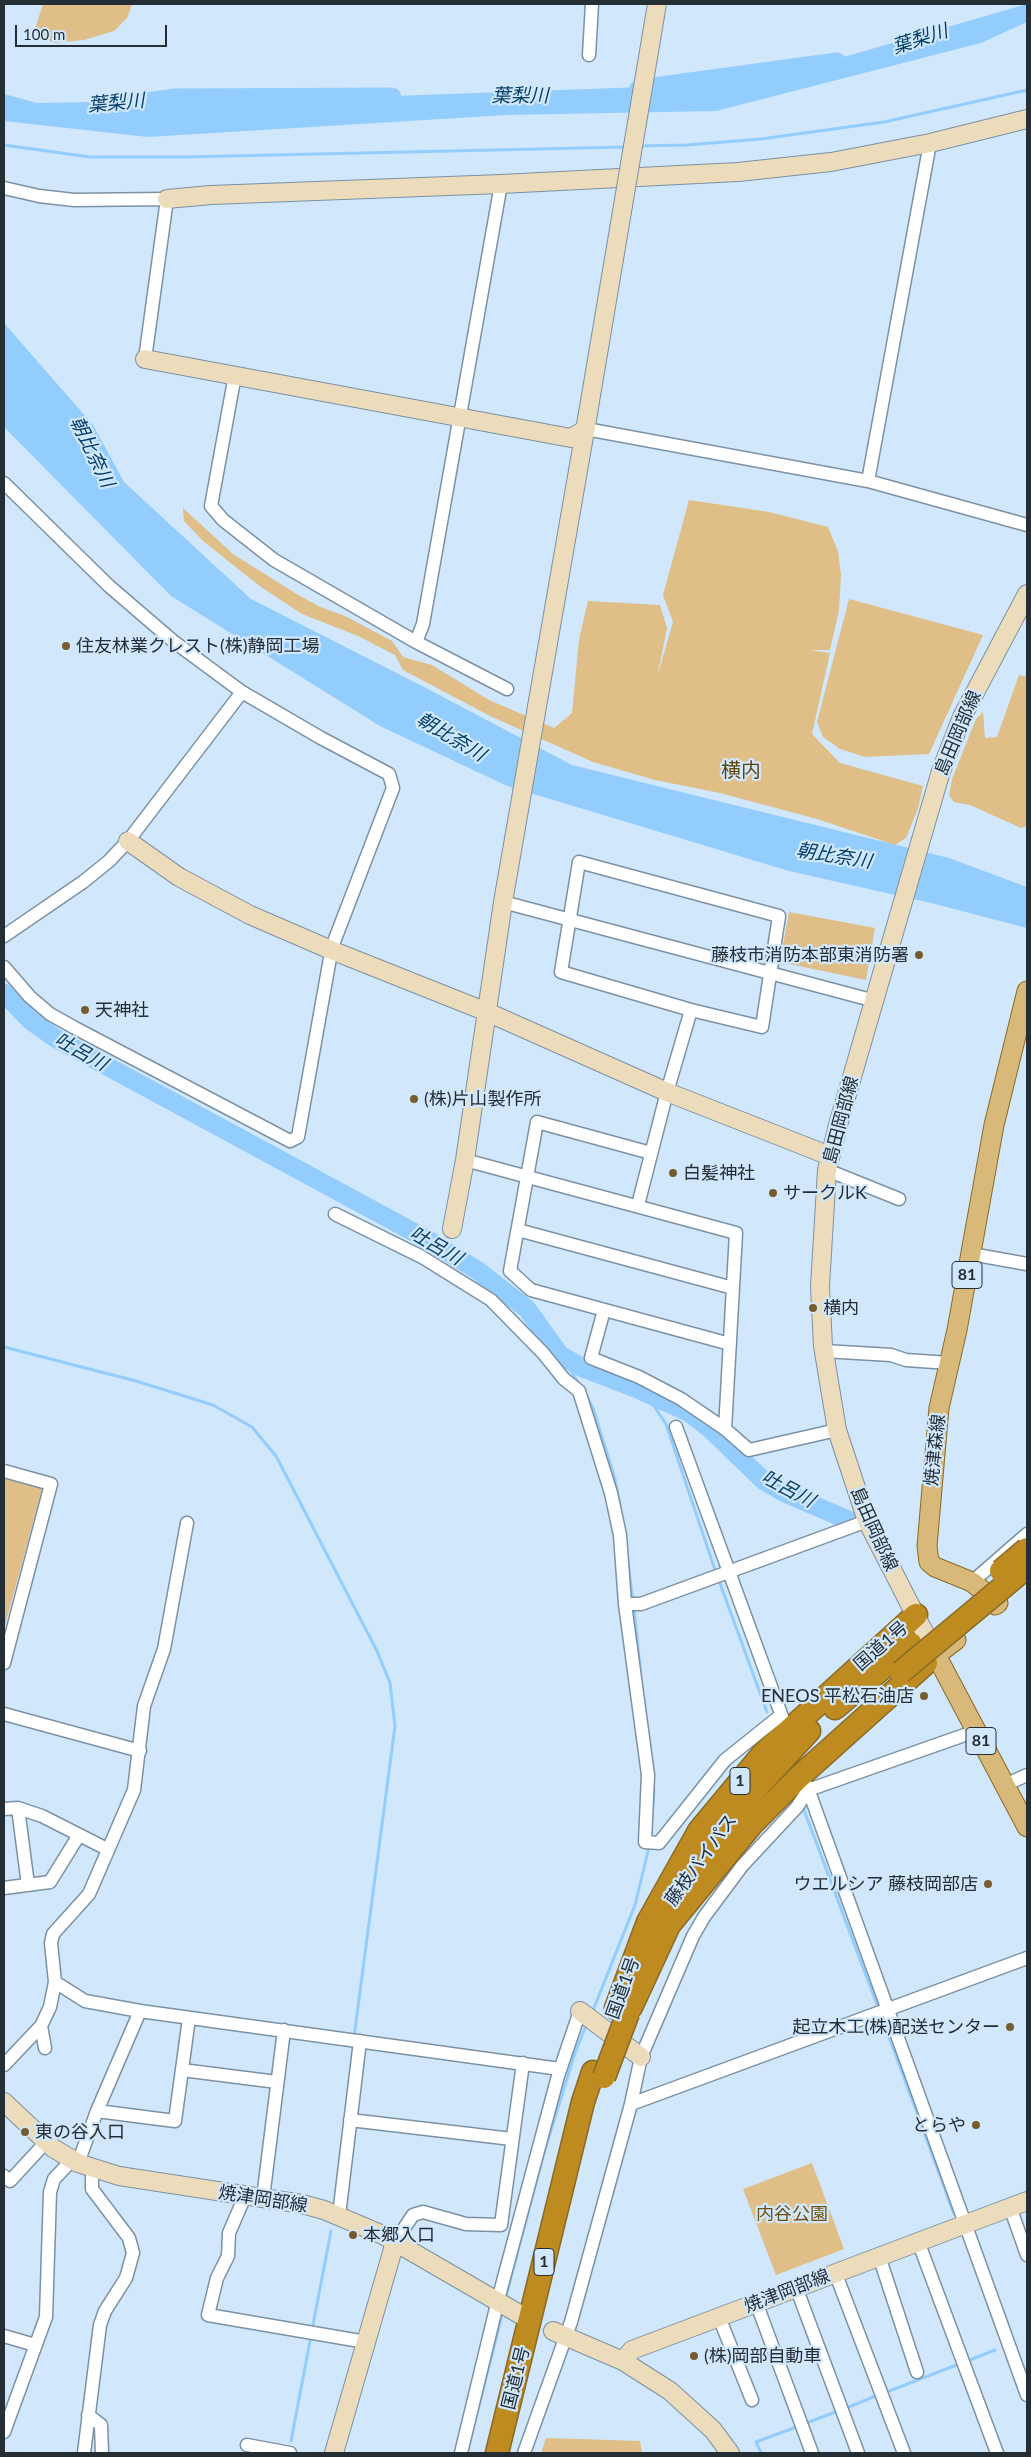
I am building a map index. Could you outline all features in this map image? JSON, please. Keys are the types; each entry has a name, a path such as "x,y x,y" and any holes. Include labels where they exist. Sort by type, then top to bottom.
{"highway":[{"name":"藤枝バイパス","path":"622,2004 668,1903 705,1850 738,1808 811,1729 1027,1549"},
{"name":"藤枝バイパス","path":"669,1925 721,1850 782,1778 836,1726 1027,1567"},
{"name":"国道1号","path":"510,2453 591,2122 599,2075 648,1922 699,1830 763,1754 916,1615"},
{"name":"国道1号","path":"622,2004 669,1925 752,1824 866,1715 936,1655"},
{"name":"国道1号","path":"497,2453 582,2102 599,2075"}],"main road":[{"name":"焼津森線","path":"998,1603 972,1582 934,1567 929,1562 927,1554 936,1431 994,1125 1027,991"},
{"path":"936,1655 998,1603"},
{"name":"81","path":"936,1655 1027,1826"}],"street":[{"path":"589,55 592,4"},
{"path":"452,1229 465,1160 488,1012 502,902 519,816 658,4"},
{"path":"4,188 39,196 74,200 166,199 210,195 501,184 738,172 831,162 930,143 1027,119"},
{"path":"868,481 930,143"},
{"path":"416,642 423,624 501,184"},
{"path":"166,199 145,359 571,438 586,424"},
{"path":"235,375 211,506 223,520 274,560 416,642 507,689"},
{"path":"586,424 868,481 1027,525"},
{"path":"4,484 109,586 173,641 242,692 389,774 393,788 331,950 298,1137 290,1141 58,1018 30,997 4,967"},
{"name":"島田岡部線","path":"936,1655 865,1514 837,1430 824,1351 820,1286 828,1163 941,770 962,717 1027,594"},
{"path":"4,936 83,882 109,861 128,841 242,692"},
{"path":"128,841 179,877 214,897 331,950 488,1012 828,1163 899,1199"},
{"path":"580,862 779,916 772,973 762,1027 691,1010 561,972 580,862"},
{"path":"502,902 875,1001"},
{"path":"638,1205 667,1092 691,1010"},
{"path":"651,1153 537,1122 510,1272 531,1290 730,1344"},
{"path":"465,1160 638,1205 736,1233 725,1430"},
{"path":"334,1214 422,1257 491,1300 543,1353 564,1379 579,1391 611,1493 620,1535 625,1604 648,1775 645,1842 659,1842 725,1760 783,1720 676,1427"},
{"path":"518,1230 733,1288"},
{"path":"971,1254 1027,1264"},
{"path":"604,1310 591,1358 638,1377 681,1399 725,1430 749,1450 837,1430"},
{"path":"824,1351 891,1355 906,1360 949,1362"},
{"path":"4,1471 51,1484 4,1663"},
{"path":"625,1604 641,1604 865,1514"},
{"path":"4,2065 41,2026 50,2007 54,1982 51,1943 53,1934 89,1894 134,1790 144,1706 164,1649 187,1523"},
{"path":"972,1582 1027,1534"},
{"path":"998,1603 1027,1579"},
{"path":"4,1714 140,1751"},
{"path":"806,1784 976,1731"},
{"path":"1005,1785 1027,1775"},
{"path":"806,1784 1027,2395"},
{"path":"524,2453 631,2104 641,2057 693,1936 704,1917 742,1866 797,1807 806,1784"},
{"path":"4,1809 18,1808 42,1816 107,1849"},
{"path":"18,1808 28,1884"},
{"path":"4,1888 50,1882 79,1835"},
{"path":"631,2104 1027,1958"},
{"path":"54,1982 85,2001 140,2011 560,2069"},
{"path":"84,2453 100,2325 105,2311 126,2278 133,2253 129,2238 92,2189 81,2164 97,2111 140,2011"},
{"path":"461,2453 498,2300 560,2069 580,2011 641,2057"},
{"path":"97,2111 175,2122 189,2018"},
{"path":"41,2026 45,2048"},
{"path":"263,2198 284,2030"},
{"path":"339,2215 360,2041"},
{"path":"334,2453 395,2242 413,2215 423,2212 466,2224 501,2225 523,2064"},
{"path":"182,2070 277,2082"},
{"name":"焼津岡部線","path":"5,2105 46,2142 81,2164 119,2176 302,2204 339,2215 395,2242 521,2315"},
{"path":"350,2120 512,2139"},
{"path":"4,2176 10,2181 46,2142"},
{"path":"4,2432 46,2317 50,2192 54,2178 81,2164"},
{"path":"245,2196 229,2233 228,2256 217,2278 208,2315 366,2342"},
{"name":"焼津岡部線","path":"623,2361 632,2350 1027,2201"},
{"path":"1010,2207 1027,2255"},
{"path":"918,2241 997,2453"},
{"path":"878,2256 917,2372"},
{"path":"836,2272 904,2453"},
{"path":"796,2287 858,2453"},
{"path":"756,2302 812,2453"},
{"path":"719,2317 752,2400"},
{"path":"559,2334 623,2361 676,2397 713,2430 730,2453"},
{"path":"4,2336 35,2345"},
{"path":"88,2415 101,2425 102,2453"},
{"path":"247,2445 290,2453"}],"green space":[{"path":"43,4 132,4 127,18 114,31 84,40 54,43 34,32"},
{"path":"689,500 769,512 828,527 838,551 841,575 839,610 830,650 809,650 830,653 812,734 840,763 923,786 918,809 906,838 895,845 817,819 720,793 655,780 593,762 490,716 403,670 395,655 358,636 302,614 261,587 203,541 184,521 183,508 233,554 295,593 318,606 345,616 392,641 403,657 432,665 489,700 554,728 572,713 579,639 588,601 660,605 667,628 657,677 673,622 663,595"},
{"path":"849,599 983,635 929,754 865,757 840,749 823,737 817,722"},
{"path":"1019,675 1027,677 1027,826 1021,828 970,805 954,802 949,796 952,779 976,719 983,712 985,738 997,737"},
{"path":"789,912 875,928 866,980 780,962"},
{"path":"4,1467 43,1485 4,1629"},
{"name":"内谷公園","path":"812,2163 844,2249 776,2275 743,2189"},
{"path":"546,2438 640,2441 642,2453 541,2453"}],"water":[{"path":"1027,4 1027,22 981,43 716,111 507,115 148,137 4,121 4,94 37,103 367,97 754,83"},
{"name":"朝比奈川","path":"4,323 93,425 124,482 251,599 572,765 949,858 1027,887 1027,928 935,904 789,871 507,786 380,726 171,596 4,427"}],"waterway":[{"name":"葉梨川","path":"639,89 837,62"},
{"path":"638,146 687,145 761,139 884,122 1027,90"},
{"name":"葉梨川","path":"132,104 176,98 392,97"},
{"path":"4,145 90,157 185,157 627,147"},
{"name":"吐呂川","path":"4,993 30,1020 55,1038 430,1241 477,1270 527,1309 560,1355 583,1368 640,1390 688,1412 709,1428 763,1480 785,1493 848,1520"},
{"path":"4,1347 136,1381 213,1405 252,1427 276,1456 377,1651 390,1683 395,1726 354,2037"},
{"path":"560,1355 580,1385"},
{"path":"640,1390 652,1403 666,1424 716,1573"},
{"path":"586,1395 593,1408 615,1479 620,1505"},
{"path":"627,1554 633,1602"},
{"path":"718,1578 767,1712"},
{"path":"634,1608 641,1677"},
{"path":"651,1831 654,1789"},
{"path":"804,1810 879,2010"},
{"path":"592,2013 635,1905 649,1847"},
{"path":"881,2015 954,2214"},
{"path":"505,2300 543,2156 575,2053 587,2023"},
{"path":"312,2330 331,2231"},
{"path":"467,2453 503,2311"},
{"path":"291,2441 311,2336"},
{"path":"965,2362 995,2350"},
{"path":"884,2393 959,2364"},
{"path":"844,2409 878,2395"},
{"path":"804,2424 838,2411"},
{"path":"761,2453 756,2442 799,2426"}],"place":[{"name":"住友林業クレスト(株)静岡工場","path":"66,646"},
{"name":"藤枝市消防本部東消防署","path":"919,955"},
{"name":"天神社","path":"85,1010"},
{"name":"(株)片山製作所","path":"414,1099"},
{"name":"白髪神社","path":"673,1173"},
{"name":"サークルK","path":"773,1193"},
{"name":"横内","path":"813,1308"},
{"name":"ENEOS 平松石油店","path":"924,1696"},
{"name":"ウエルシア 藤枝岡部店","path":"988,1884"},
{"name":"起立木工(株)配送センター","path":"1010,2027"},
{"name":"とらや","path":"976,2125"},
{"name":"東の谷入口","path":"25,2132"},
{"name":"本郷入口","path":"353,2235"},
{"name":"(株)岡部自動車","path":"694,2356"}],"district":[{"name":"横内","path":"741,771"}]}
